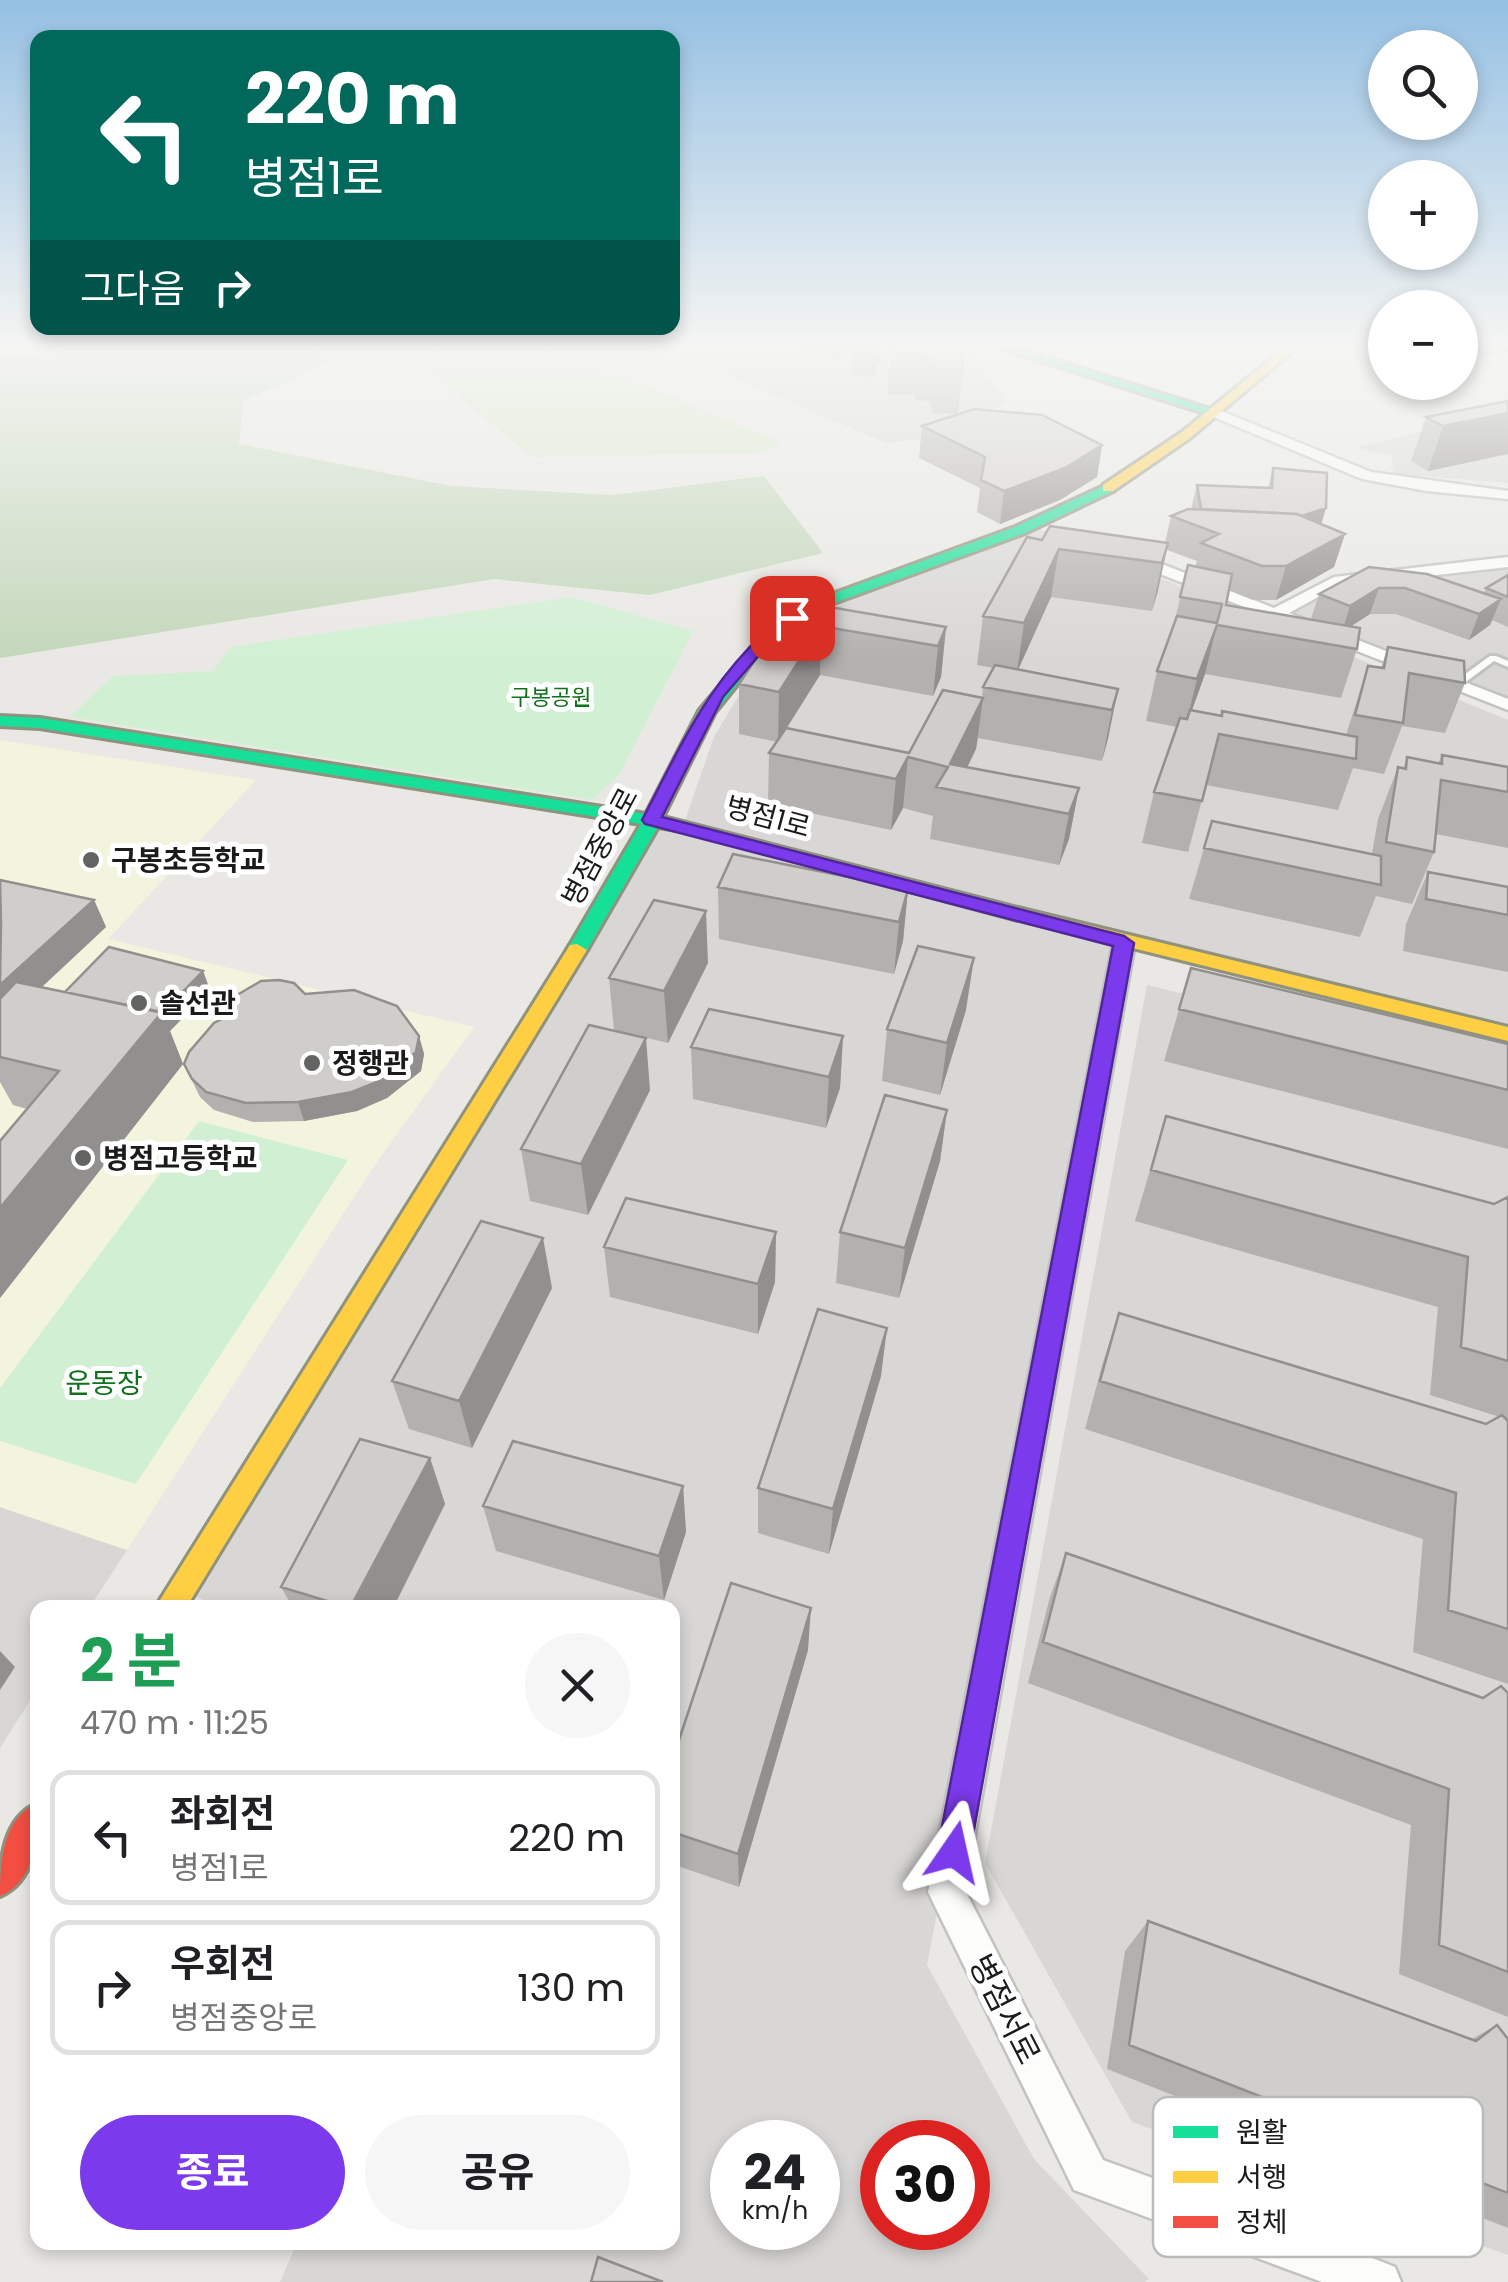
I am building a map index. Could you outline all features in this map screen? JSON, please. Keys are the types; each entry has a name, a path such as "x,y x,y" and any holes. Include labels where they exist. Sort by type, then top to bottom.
{"street":[{"name":"병점중앙로","path":"174,1600 630,864 715,696 777,628 833,598 1049,525 1171,451"},
{"path":"1309,451 1348,470 1396,481 1508,495"},
{"path":"1112,550 1508,706"},
{"path":"1275,614 1334,582 1508,562"},
{"name":"병점1로","path":"0,720 40,723 651,820 1124,943 1508,1034"},
{"name":"병점서로","path":"1124,943 946,1892 1089,2175 1153,2199"},
{"path":"0,1880 30,1832"},
{"name":"병점서로","path":"1312,2257 1380,2282"}],"lane":[{"path":"1456,685 1493,658 1508,664"}],"shaded area":[{"path":"0,451 277,451 451,486 612,495 764,476 823,553 650,595 494,579 0,658"},
{"path":"1372,451 1508,451 1508,483 1393,474 1392,456"},
{"path":"1030,525 1508,720 1508,1027 1124,937 685,820 714,737 771,641 936,555"},
{"path":"1508,562 1508,705 1275,614 1334,582"},
{"path":"0,740 256,780 108,939 474,1027 374,1166 127,1550 0,1507"},
{"path":"651,820 1110,939 1113,998 927,1965 1034,2159 1149,2279 1145,2282 280,2282 294,2250 680,2250 680,1600 204,1600 180,1590"},
{"path":"1147,985 1508,1073 1508,2255 1483,2246 1483,2097 1153,2097 1153,2129 1132,2122 985,1863"},
{"path":"0,1507 127,1550 95,1600 30,1600 30,1701 0,1748"}],"green space":[{"path":"525,451 763,451 760,453 532,457"},
{"name":"구봉공원","path":"571,597 693,631 619,775 592,800 70,717 113,676 213,671 231,647"},
{"name":"운동장","path":"199,1121 348,1160 136,1484 0,1441 0,1388"}],"building":[{"path":"974,451 1092,451 1065,468 1004,491 981,480 985,457"},
{"path":"1273,468 1327,473 1326,508 1302,516 1201,509 1197,485 1272,488"},
{"path":"1188,509 1297,514 1345,534 1286,566 1262,566 1201,543 1219,534 1171,516"},
{"path":"1050,526 1168,543 1162,563 1059,549 1024,623 983,616 1027,537 1042,540"},
{"path":"1188,565 1232,574 1226,605 1360,628 1357,649 1217,625 1197,679 1157,671 1177,616 1217,623 1222,604 1180,597"},
{"path":"1369,567 1427,574 1501,599 1479,614 1405,588 1379,588 1350,606 1319,594"},
{"path":"1508,575 1508,597 1486,588"},
{"path":"812,604 946,627 938,646 821,626 779,692 739,684 783,618 800,621"},
{"path":"1388,647 1464,661 1465,683 1409,673 1403,723 1355,715 1368,666 1384,668"},
{"path":"995,665 1118,689 1112,710 983,687"},
{"path":"943,690 983,698 950,764 1079,788 1069,814 936,787 948,767 908,757 896,779 769,753 786,728 909,753"},
{"path":"1190,710 1222,716 1222,711 1357,737 1356,759 1219,734 1202,801 1154,792 1180,718 1187,719"},
{"path":"1442,755 1508,767 1508,792 1441,780 1434,852 1386,842 1398,767 1406,769 1407,757 1442,764"},
{"path":"1212,821 1381,856 1381,885 1204,848"},
{"path":"733,854 908,889 899,922 718,887"},
{"path":"1428,872 1508,887 1508,915 1426,899"},
{"path":"0,880 94,900 0,985 1,923"},
{"path":"654,900 706,911 664,991 609,978"},
{"path":"918,946 974,958 947,1043 887,1029"},
{"path":"109,947 203,971 162,1013 65,992"},
{"path":"1191,968 1508,1044 1508,1090 1179,1009"},
{"name":"정행관","path":"261,981 294,983 305,994 354,990 397,1006 419,1036 416,1052 382,1080 352,1092 298,1102 246,1103 206,1092 184,1064 189,1052 214,1023 233,1013 237,995"},
{"path":"16,982 162,1012 0,1208 0,1141 59,1071 0,1057 0,999"},
{"path":"709,1009 843,1036 829,1077 691,1047"},
{"path":"589,1025 646,1038 581,1164 521,1149"},
{"path":"885,1095 947,1110 905,1248 840,1232"},
{"path":"1166,1116 1494,1204 1508,1197 1508,1361 1461,1347 1468,1257 1151,1170"},
{"path":"626,1198 776,1232 758,1284 604,1247"},
{"path":"481,1221 543,1238 459,1401 392,1381"},
{"path":"818,1309 887,1328 833,1509 758,1488"},
{"path":"1119,1313 1486,1424 1502,1415 1508,1421 1508,1629 1448,1610 1456,1493 1100,1381"},
{"path":"360,1439 430,1458 354,1600 324,1600 281,1587"},
{"path":"513,1441 683,1486 659,1556 483,1506"},
{"path":"1066,1553 1483,1698 1501,1686 1508,1693 1508,1972 1439,1945 1449,1789 1043,1642"},
{"path":"731,1583 811,1608 738,1854 680,1835 680,1737"},
{"path":"1148,1921 1476,2041 1497,2025 1508,2039 1508,2193 1483,2183 1483,2097 1262,2097 1129,2045"},
{"path":"598,2257 663,2282 591,2282"}],"traffic: fast":[{"path":"577,950 630,864 707,711 772,632 821,603 1020,530 1108,488"},
{"path":"0,721 40,723 691,827 1018,914"}],"traffic: slow":[{"path":"1108,488 1162,451"},
{"path":"1018,914 1508,1034"},
{"path":"174,1600 577,950"}],"traffic: jam":[{"path":"0,1880 30,1832"}],"place":[{"name":"구봉초등학교","path":"91,860"},
{"name":"솔선관","path":"139,1003"},
{"name":"정행관","path":"312,1063"},
{"name":"병점고등학교","path":"83,1158"}],"route":[{"path":"792,618 762,641 715,696 668,780 651,820 691,827 1124,943 954,1852"}]}
